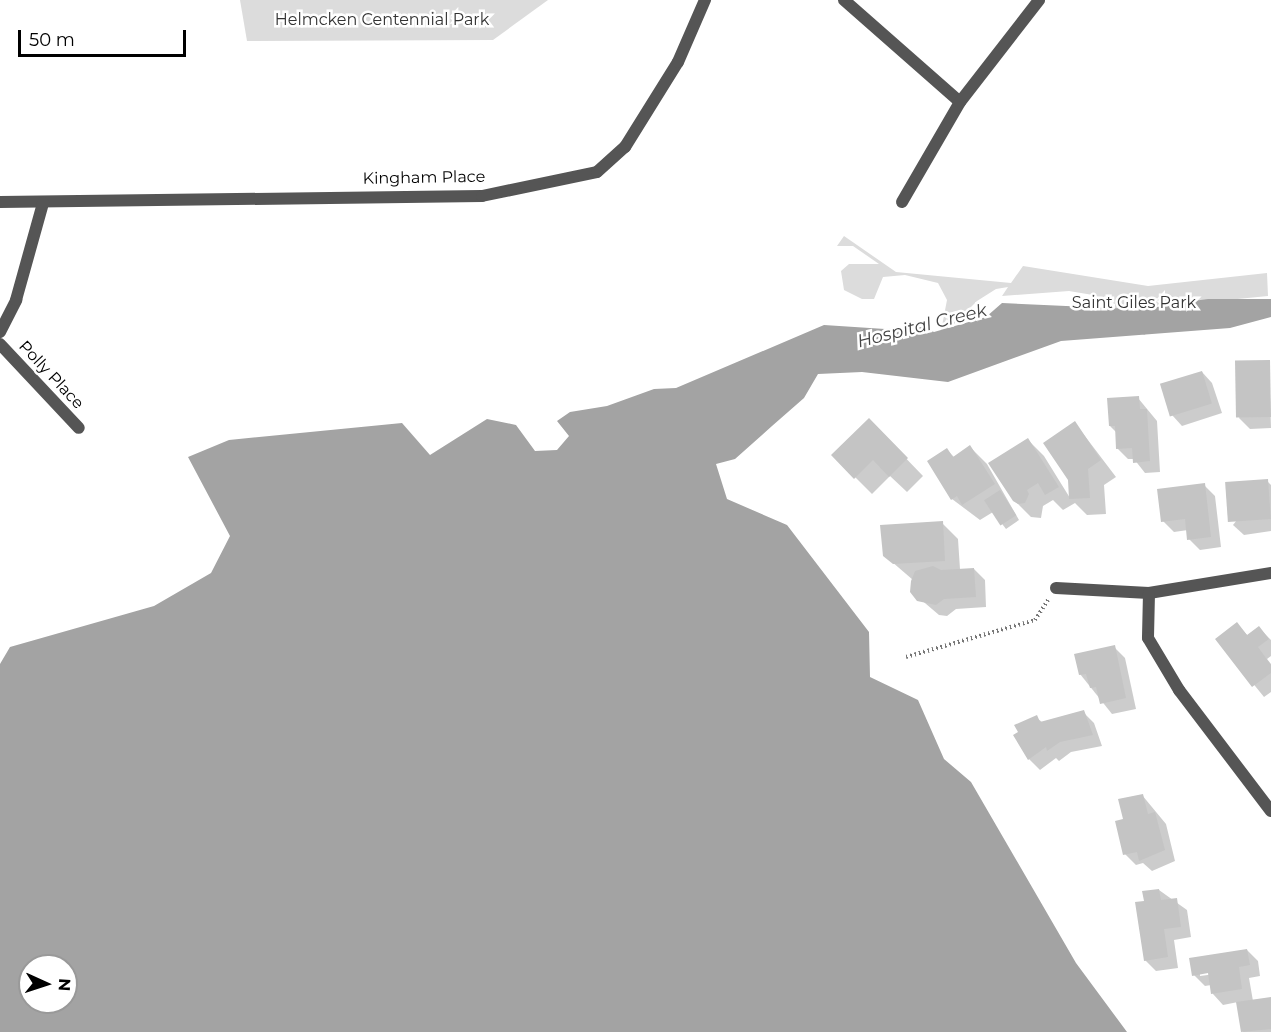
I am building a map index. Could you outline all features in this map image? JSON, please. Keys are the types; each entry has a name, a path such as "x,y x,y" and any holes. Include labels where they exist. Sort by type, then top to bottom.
{"street":[{"name":"Kingham Place","path":"0,202 43,203 147,198 482,196 597,172 625,147 678,62 705,0"},
{"path":"844,0 960,102"},
{"path":"902,202 960,102 1039,0"},
{"path":"0,332 16,300 43,203"},
{"name":"Polly Place","path":"0,344 79,428"},
{"path":"1056,588 1149,593 1271,573"},
{"path":"1149,593 1148,638 1179,690 1271,811"}],"path":[{"path":"906,657 1035,620 1056,588"}],"green space":[{"name":"Helmcken Centennial Park","path":"240,0 548,0 493,40 247,41"},
{"name":"Saint Giles Park","path":"844,236 896,272 1011,283 1023,266 1148,286 1267,273 1268,296 1115,311 1115,304 1093,295 1069,291 1002,296 1008,287 996,289 977,301 952,326 941,331 947,300 938,283 905,275 883,277 874,299 862,299 844,290 841,271 849,264 879,264 853,246 837,246"}],"shaded area":[{"path":"1208,299 1271,299 1271,317 1230,328 1061,341 948,382 862,372 818,374 804,398 735,459 716,464 727,499 787,525 869,632 870,677 918,700 944,759 971,782 1076,963 1127,1032 0,1032 0,664 10,647 154,606 211,573 230,536 188,457 229,440 402,423 430,455 487,419 516,425 535,451 557,450 569,436 557,421 570,412 607,406 654,389 676,388 824,325 885,329 923,327 934,332 986,317 1002,303 1133,309"}],"building":[{"path":"1270,360 1271,417 1236,418 1235,361"},
{"path":"1202,371 1212,404 1170,416 1160,384"},
{"path":"1139,396 1140,409 1147,409 1150,461 1133,463 1132,448 1116,449 1115,426 1109,426 1107,398"},
{"path":"869,418 908,458 889,477 873,460 854,479 831,455"},
{"path":"1075,421 1101,460 1088,469 1090,498 1069,499 1068,480 1043,443"},
{"path":"1028,438 1059,487 1045,495 1038,483 1027,490 1029,494 1025,503 1018,504 1013,501 988,463"},
{"path":"970,445 995,484 962,505 957,496 951,500 927,461 947,448 953,457"},
{"path":"1268,479 1271,519 1228,522 1225,482"},
{"path":"1205,483 1211,537 1187,540 1185,519 1161,522 1157,489"},
{"path":"1000,490 1016,515 1000,526 984,500"},
{"path":"943,521 945,561 893,564 883,556 880,525"},
{"path":"933,566 941,570 974,568 976,597 944,599 936,605 917,601 910,592 915,571"},
{"path":"1237,622 1247,635 1259,626 1269,639 1258,647 1271,665 1271,673 1252,687 1215,639"},
{"path":"1115,645 1126,698 1100,704 1096,687 1090,688 1086,674 1079,675 1074,654"},
{"path":"1084,710 1093,735 1060,742 1047,751 1046,747 1028,760 1013,735 1018,732 1014,725 1037,715 1040,722"},
{"path":"1143,794 1148,814 1155,812 1165,850 1139,861 1137,852 1123,855 1115,821 1123,819 1118,799"},
{"path":"1159,889 1161,900 1177,898 1181,927 1164,929 1168,957 1144,961 1135,902 1144,901 1142,891"},
{"path":"1247,949 1250,965 1239,967 1242,989 1211,994 1208,973 1192,976 1189,958"},
{"path":"1271,997 1271,1029 1241,1032 1236,1002"}],"water label":[{"name":"Hospital Creek","path":"922,326"}]}
